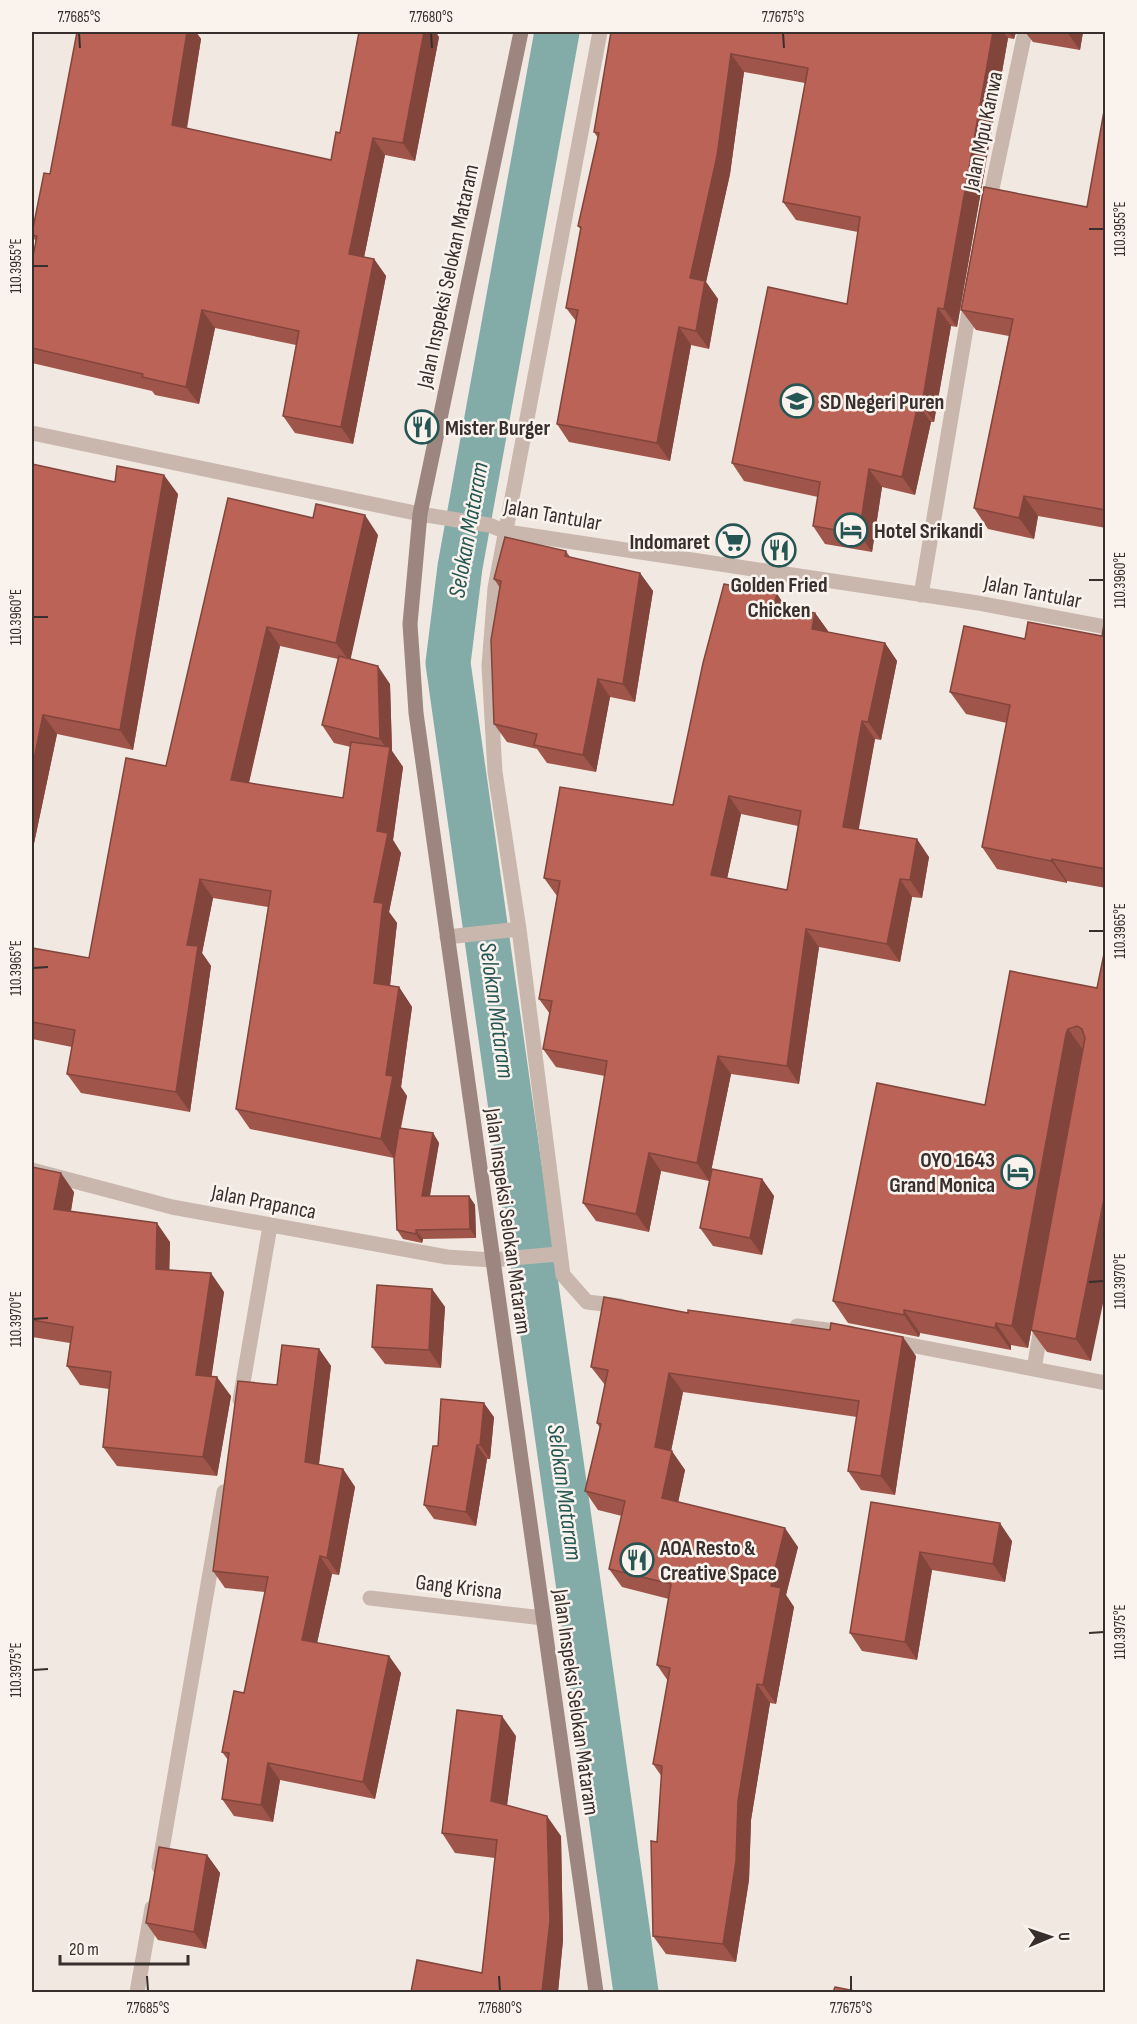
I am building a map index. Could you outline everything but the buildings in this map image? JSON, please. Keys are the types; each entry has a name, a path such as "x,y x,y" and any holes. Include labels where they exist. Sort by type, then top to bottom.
{"main road":[{"name":"Jalan Inspeksi Selokan Mataram","path":"521,32 420,514 410,624 416,713 596,1992"}],"street":[{"path":"600,32 495,588 489,666 495,772 519,928 554,1254 562,1275 587,1302 633,1307"},
{"name":"Jalan Mpu Kanwa","path":"985,224 1025,32"},
{"path":"921,595 974,281"},
{"name":"Jalan Tantular","path":"32,433 420,514 489,525 507,532 921,595 1106,627"},
{"path":"447,937 519,928"},
{"name":"Jalan Prapanca","path":"32,1170 172,1207 447,1257 492,1260 554,1254"},
{"path":"238,1412 270,1226"},
{"path":"1034,1369 1044,1310"},
{"path":"781,1324 867,1336 1106,1383"},
{"path":"138,1992 226,1482"},
{"name":"Gang Krisna","path":"370,1598 543,1618"}],"waterway":[{"name":"Selokan Mataram","path":"557,32 460,567 448,663 636,1992"}],"place":[{"name":"SD Negeri Puren","path":"797,401"},
{"name":"Mister Burger","path":"422,427"},
{"name":"Hotel Srikandi","path":"851,530"},
{"name":"Indomaret","path":"733,541"},
{"name":"Golden Fried Chicken","path":"779,550"},
{"name":"OYO 1643 Grand Monica","path":"1018,1172"},
{"name":"AOA Resto & Creative Space","path":"637,1560"}]}
